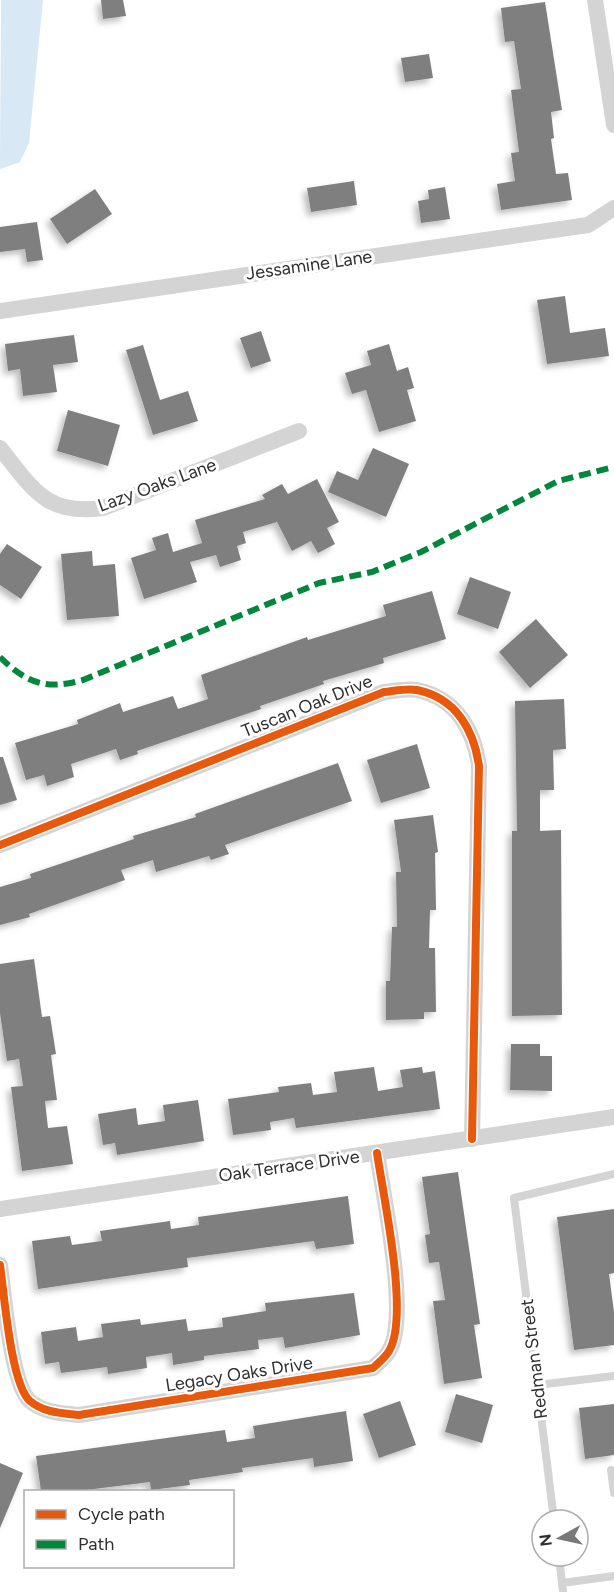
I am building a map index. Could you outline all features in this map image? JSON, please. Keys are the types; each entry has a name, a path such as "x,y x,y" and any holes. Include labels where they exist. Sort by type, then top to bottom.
{"street":[{"path":"595,0 614,125"},
{"name":"Jessamine Lane","path":"0,311 588,225 614,208"},
{"name":"Lazy Oaks Lane","path":"0,448 32,488 57,506 80,511 103,508 299,431"},
{"name":"Tuscan Oak Drive","path":"0,845 384,692 417,690 444,702 465,720 476,743 479,766 472,1139"},
{"name":"Oak Terrace Drive","path":"0,1209 614,1117"},
{"name":"Legacy Oaks Drive","path":"0,1265 16,1373 29,1400 47,1412 79,1415 373,1368 390,1351 397,1325 397,1290 377,1153"}],"lane":[{"name":"Redman Street","path":"552,1508 514,1198 614,1174"},
{"path":"537,1385 614,1376"},
{"path":"611,1470 614,1493"},
{"path":"560,1568 562,1588 614,1576"}],"water":[{"path":"1,0 43,0 29,143 20,162 0,169"}],"building":[{"path":"101,0 123,0 126,16 103,19"},
{"path":"545,2 562,110 551,112 554,138 551,139 556,174 568,173 572,200 501,210 497,184 515,181 511,153 519,152 511,90 521,89 514,41 505,42 501,8"},
{"path":"429,54 433,78 405,82 401,58"},
{"path":"354,181 357,205 311,212 307,188"},
{"path":"445,187 450,219 421,223 418,201 429,199 428,190"},
{"path":"95,189 112,214 67,244 50,219"},
{"path":"37,222 43,260 27,262 25,249 0,252 0,227"},
{"path":"565,296 570,333 605,328 609,356 547,364 537,300"},
{"path":"261,331 271,361 251,368 240,338"},
{"path":"74,335 78,362 53,365 57,392 23,396 20,369 8,371 5,344"},
{"path":"389,344 397,371 408,367 414,388 407,390 416,421 379,432 366,390 352,394 345,373 371,365 367,351"},
{"path":"143,345 160,400 188,391 198,421 153,435 126,350"},
{"path":"68,410 120,425 108,466 57,451"},
{"path":"373,448 409,464 386,517 328,492 337,471 358,480"},
{"path":"317,479 339,522 327,528 335,544 318,553 311,541 292,551 277,522 243,532 246,543 237,546 241,560 220,567 216,555 190,562 197,582 144,599 131,558 156,550 152,538 168,533 173,552 202,543 195,520 265,499 262,495 282,484 288,494"},
{"path":"7,544 42,567 21,599 0,585 0,554"},
{"path":"92,551 93,566 115,564 119,616 67,620 61,554"},
{"path":"470,577 511,592 498,629 457,614"},
{"path":"432,591 446,639 383,658 384,663 323,681 324,684 260,706 261,709 137,751 138,754 120,760 116,749 71,764 74,777 47,786 44,775 26,780 15,743 78,724 77,720 120,703 123,712 173,696 178,709 208,699 201,675 307,637 308,640 386,616 383,605"},
{"path":"536,619 568,655 530,688 499,652"},
{"path":"564,699 566,749 553,750 554,790 540,790 540,831 561,830 562,1015 512,1016 512,831 517,831 515,701"},
{"path":"417,744 430,788 381,803 367,760"},
{"path":"0,757 3,757 17,800 0,805"},
{"path":"338,763 352,801 225,845 229,854 211,860 209,856 156,872 153,860 121,870 125,880 29,914 30,917 0,925 0,887 31,878 30,874 134,839 133,836 196,817 195,814"},
{"path":"433,815 438,852 435,853 436,910 430,910 429,948 435,948 436,1012 424,1012 424,1019 386,1020 386,981 390,981 392,927 397,927 396,872 401,872 394,820"},
{"path":"34,959 42,1017 50,1016 56,1054 51,1055 57,1100 45,1101 48,1128 67,1126 73,1164 22,1171 11,1087 23,1086 19,1059 7,1061 0,1013 0,964"},
{"path":"511,1044 540,1044 540,1056 552,1056 552,1091 510,1090"},
{"path":"374,1067 378,1091 403,1087 400,1070 422,1067 423,1073 435,1071 440,1109 296,1128 294,1118 270,1122 271,1130 233,1135 228,1099 279,1092 278,1087 311,1083 313,1095 337,1092 334,1072"},
{"path":"198,1100 204,1141 117,1155 115,1143 103,1145 98,1114 136,1108 138,1125 165,1121 163,1105"},
{"path":"458,1172 480,1324 474,1325 482,1378 444,1384 433,1301 445,1300 439,1262 429,1263 425,1235 430,1234 422,1177"},
{"path":"348,1196 354,1244 316,1249 314,1241 187,1258 188,1267 38,1289 32,1241 70,1236 72,1245 102,1241 100,1231 170,1221 171,1229 199,1225 198,1217"},
{"path":"614,1209 614,1273 609,1274 614,1312 614,1345 574,1350 557,1217"},
{"path":"354,1293 360,1335 285,1348 283,1337 258,1340 259,1349 204,1356 204,1360 173,1365 172,1353 146,1357 147,1368 108,1374 107,1367 61,1373 59,1362 45,1364 41,1332 76,1327 78,1341 103,1337 101,1324 140,1319 141,1325 186,1319 188,1331 223,1327 222,1318 266,1311 265,1303"},
{"path":"456,1394 493,1405 482,1443 445,1432"},
{"path":"400,1401 416,1445 379,1458 363,1414"},
{"path":"614,1404 614,1455 585,1459 579,1408"},
{"path":"346,1411 353,1461 314,1467 313,1458 242,1468 243,1472 189,1480 190,1485 151,1490 150,1482 86,1490 41,1490 36,1456 225,1430 227,1442 255,1438 253,1426"},
{"path":"0,1463 23,1473 0,1528"}],"marked path":[{"path":"0,657 19,673 38,682 59,684 83,680 319,583 372,572 421,552 558,481 614,467"}],"cycle path":[{"path":"0,845 384,692 417,690 442,700 461,718 467,728 473,740 479,766 472,1139"},
{"path":"0,1265 9,1338 18,1377 23,1392 30,1401 47,1410 79,1415 373,1368 389,1351 395,1334 397,1312 393,1255 377,1153"}]}
